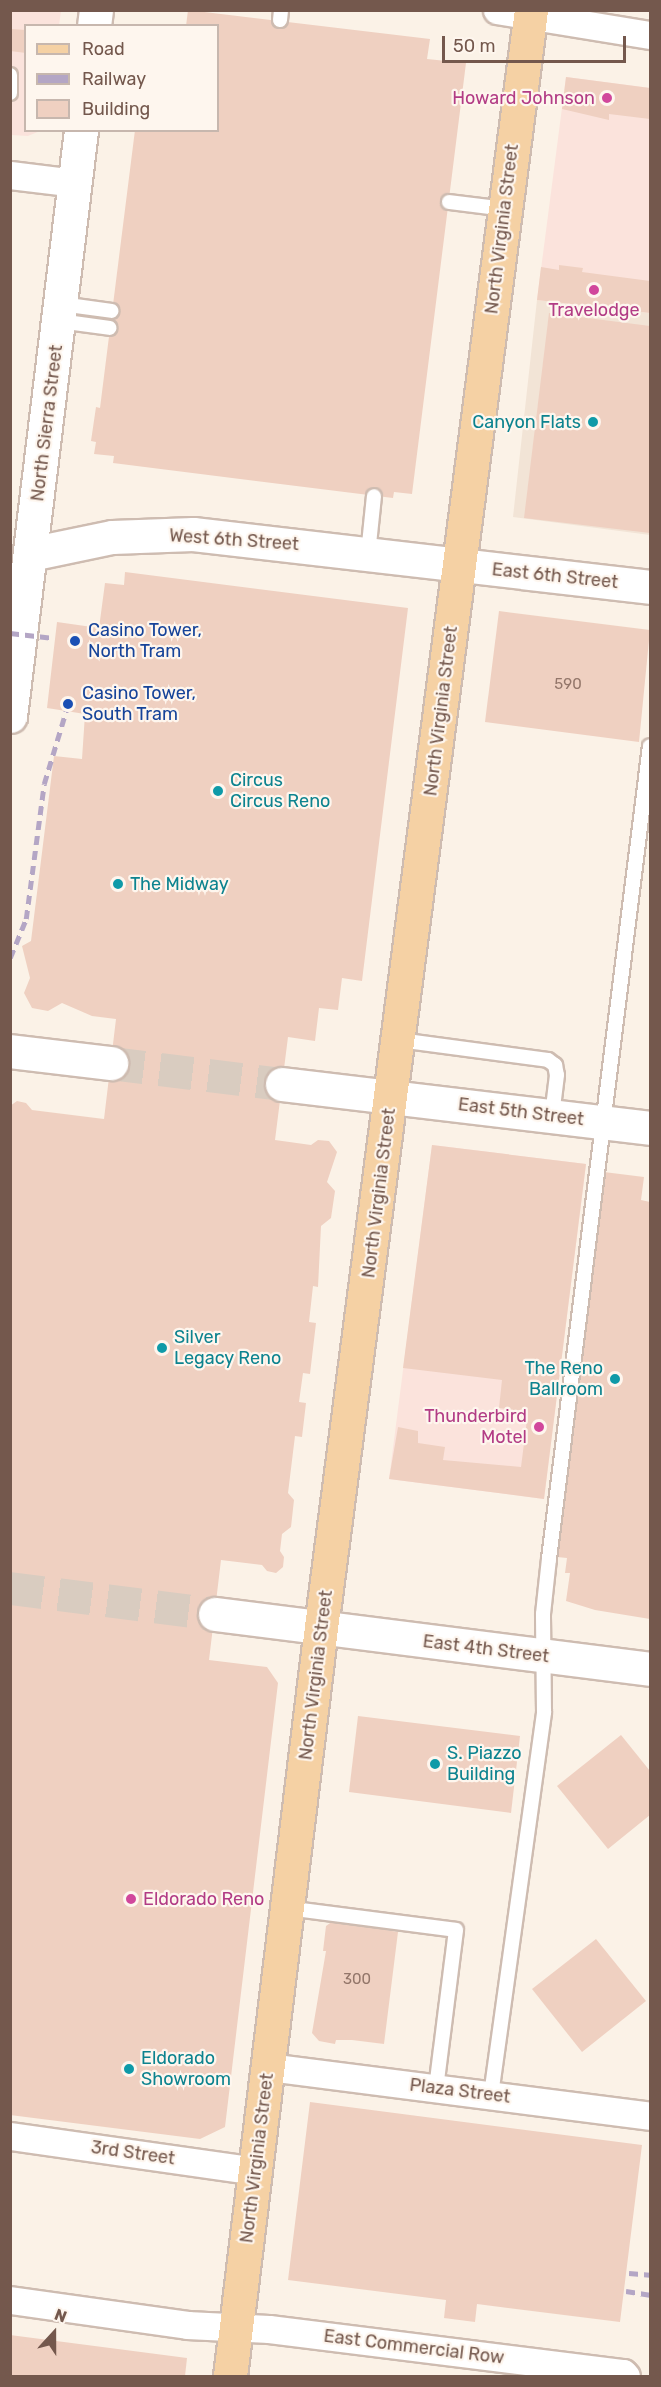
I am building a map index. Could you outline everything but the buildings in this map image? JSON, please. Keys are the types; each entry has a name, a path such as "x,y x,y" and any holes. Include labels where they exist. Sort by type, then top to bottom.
{"main road":[{"name":"North Virginia Street","path":"230,2376 321,1628 399,1040 530,13"},
{"name":"North Sierra Street","path":"10,716 20,555 60,313 81,132"},
{"name":"West 6th Street","path":"20,555 112,537 193,534 459,566"},
{"name":"East 6th Street","path":"459,566 651,587"},
{"path":"10,1051 111,1063"},
{"name":"East 5th Street","path":"282,1084 651,1128"},
{"name":"East 4th Street","path":"215,1614 651,1669"}],"street":[{"path":"497,10 530,13 651,35"},
{"path":"10,175 75,183"},
{"name":"Plaza Street","path":"269,2067 651,2116"},
{"name":"3rd Street","path":"10,2136 255,2171"},
{"name":"East Commercial Row","path":"10,2300 187,2325 236,2327 623,2373 626,2376"}],"lane":[{"path":"10,75 10,93"},
{"path":"449,202 505,209"},
{"path":"60,313 112,311"},
{"path":"60,313 111,328"},
{"path":"368,554 374,496"},
{"path":"490,2095 544,1713 546,1657 543,1614 602,1122 651,747"},
{"path":"399,1040 548,1060 555,1065 557,1075 552,1116"},
{"path":"287,1908 456,1930 436,2088"}],"shaded area":[{"path":"11,11 61,11 59,24 24,24 24,132 38,132 28,136 11,135"},
{"path":"566,77 650,88 650,313 537,300"},
{"name":"Canyon Flats","path":"537,300 650,313 650,535 513,517"},
{"path":"432,1145 586,1164 544,1499 389,1479"}],"tunnel":[{"path":"111,1063 282,1084"},
{"path":"10,1588 215,1614"}],"railway":[{"path":"10,633 54,638"},
{"path":"10,958 26,919 44,784 66,711"},
{"path":"629,2273 650,2275"},
{"path":"626,2291 650,2295"}],"place":[{"name":"Howard Johnson","path":"607,98"},
{"name":"Travelodge","path":"594,290"},
{"name":"Canyon Flats","path":"593,422"},
{"name":"Casino Tower, North Tram","path":"75,641"},
{"name":"Casino Tower, South Tram","path":"68,704"},
{"name":"Circus Circus Reno","path":"218,791"},
{"name":"The Midway","path":"118,884"},
{"name":"Silver Legacy Reno","path":"162,1348"},
{"name":"The Reno Ballroom","path":"615,1379"},
{"name":"Thunderbird Motel","path":"539,1427"},
{"name":"S. Piazzo Building","path":"435,1764"},
{"name":"Eldorado Reno","path":"131,1899"},
{"name":"Eldorado Showroom","path":"129,2069"}]}
